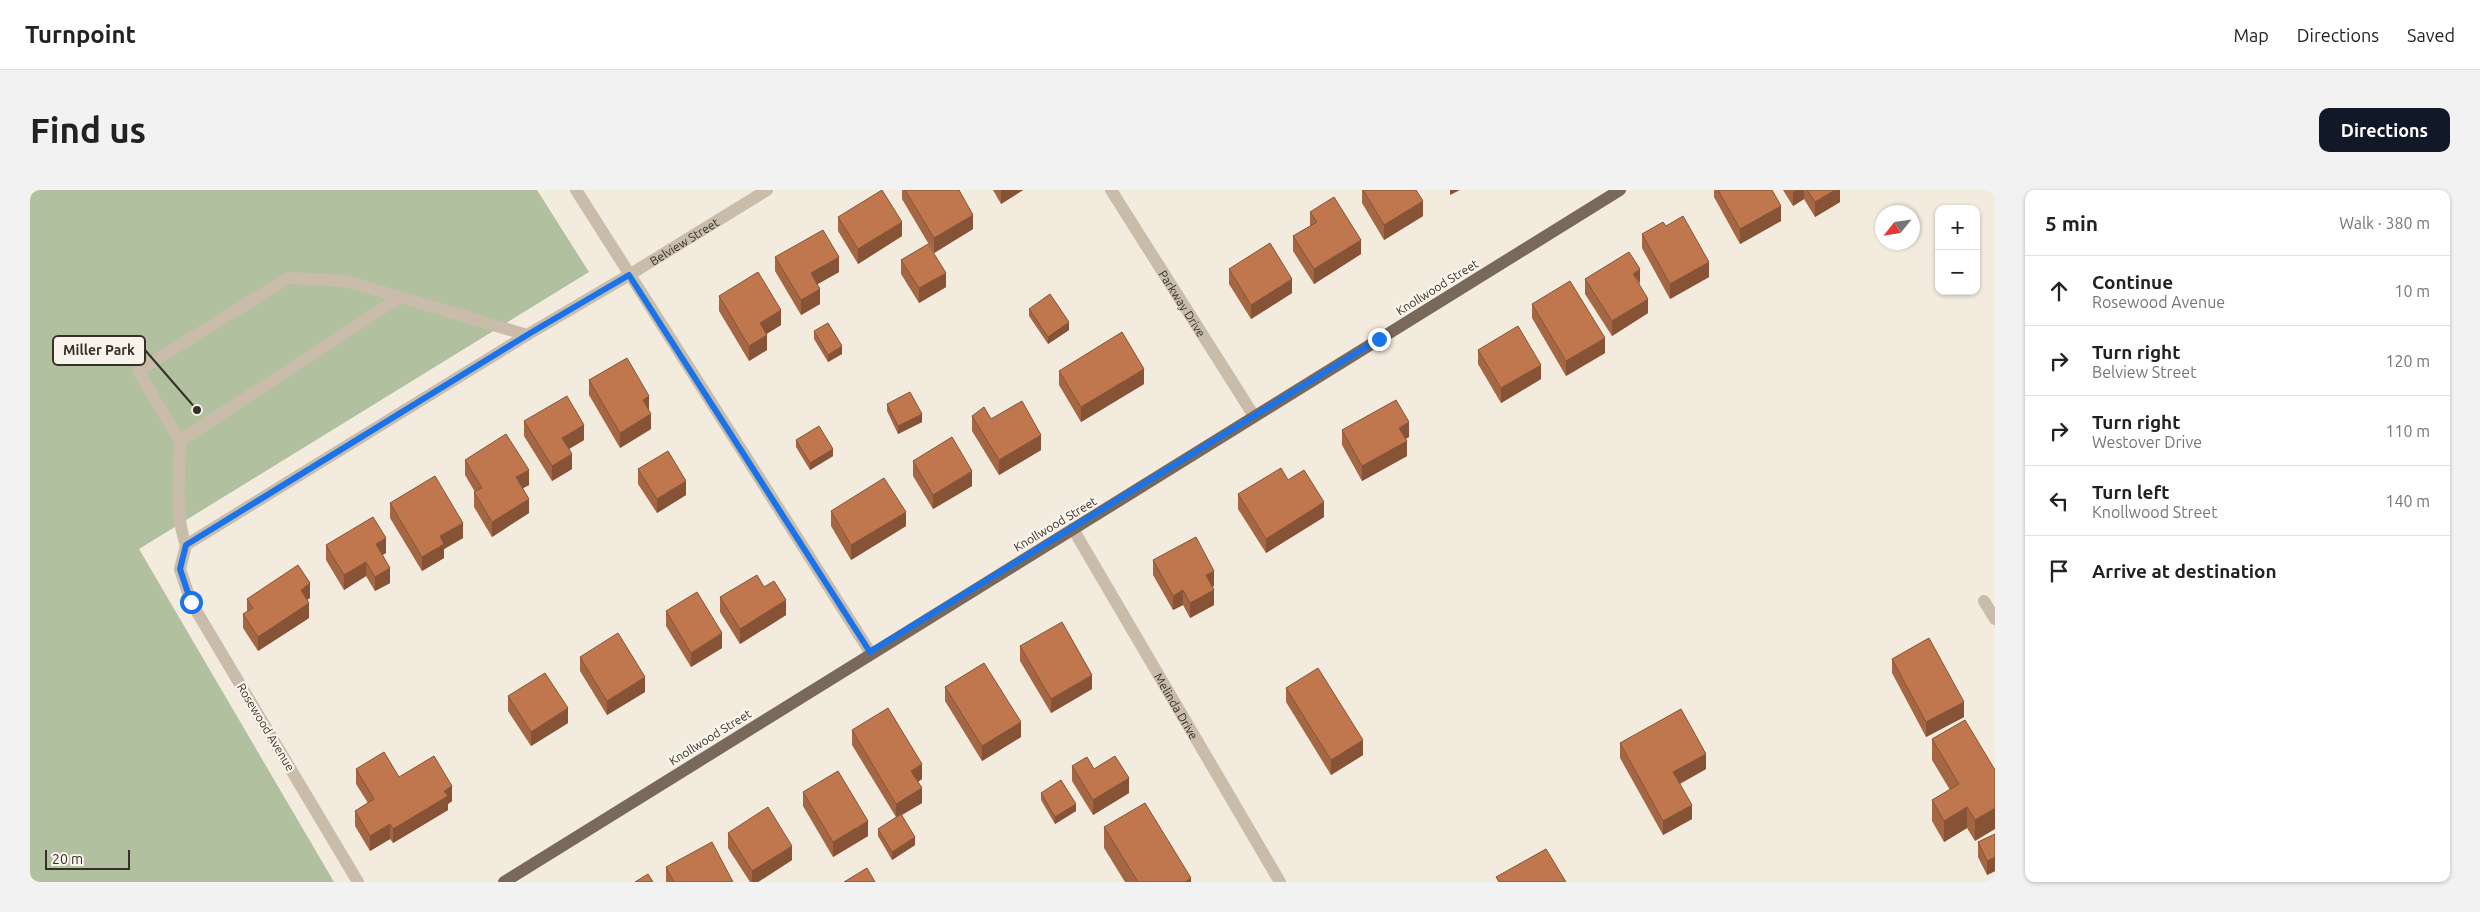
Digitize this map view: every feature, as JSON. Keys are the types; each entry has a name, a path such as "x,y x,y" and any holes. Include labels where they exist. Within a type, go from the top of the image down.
{"main road":[{"name":"Knollwood Street","path":"504,882 870,652 1072,530 1620,190"}],"street":[{"path":"576,190 870,652"},
{"name":"Belview Street","path":"186,545 767,190"},
{"name":"Parkway Drive","path":"1111,190 1254,416"},
{"path":"186,545 181,531 180,441 138,371 288,278 346,280 527,335"},
{"path":"180,441 400,297"},
{"name":"Melinda Drive","path":"1072,530 1280,882"},
{"name":"Rosewood Avenue","path":"186,545 180,569 191,602 358,882"},
{"path":"1984,601 1995,620"}],"green space":[{"path":"30,190 537,190 589,272 139,549 334,882 30,882"}],"building":[{"path":"882,190 902,222 858,249 838,217"},
{"path":"905,190 959,190 973,215 934,238"},
{"path":"1363,190 1416,190 1423,201 1384,225"},
{"path":"1718,190 1772,190 1781,206 1740,229"},
{"path":"1807,190 1835,190 1815,202"},
{"path":"1334,197 1361,240 1314,269 1293,236 1317,222 1310,212"},
{"path":"1683,216 1709,262 1670,284 1642,234 1663,222 1666,226"},
{"path":"823,230 839,257 811,273 820,289 801,300 775,257"},
{"path":"1270,243 1292,279 1251,305 1229,269"},
{"path":"928,244 946,273 919,288 901,260"},
{"path":"1629,252 1640,269 1633,274 1648,299 1612,321 1585,279"},
{"path":"758,272 781,310 760,323 767,335 749,346 719,296"},
{"path":"1570,281 1605,338 1566,361 1532,304"},
{"path":"1050,294 1069,322 1048,337 1029,309"},
{"path":"828,323 842,346 828,355 814,331"},
{"path":"1518,326 1541,365 1501,388 1478,350"},
{"path":"1122,332 1144,369 1081,407 1059,371"},
{"path":"627,358 649,396 643,400 651,414 620,433 589,380"},
{"path":"910,392 922,414 898,426 887,404"},
{"path":"567,396 584,425 562,438 572,454 552,466 524,421"},
{"path":"1396,400 1409,422 1399,428 1407,441 1362,466 1342,430"},
{"path":"1022,401 1041,435 999,460 972,416 984,407 991,419"},
{"path":"819,426 833,449 810,463 796,440"},
{"path":"506,434 529,470 516,477 529,499 492,522 474,492 482,488 465,460"},
{"path":"952,437 972,471 933,495 913,461"},
{"path":"668,451 686,481 657,499 638,469"},
{"path":"1281,468 1288,480 1304,470 1324,502 1266,539 1238,494"},
{"path":"435,476 463,523 440,536 444,544 422,557 390,503"},
{"path":"884,478 906,512 851,545 831,511"},
{"path":"373,517 386,538 376,544 390,568 375,577 366,562 344,575 326,545"},
{"path":"1196,537 1214,571 1206,575 1214,590 1190,603 1183,590 1173,596 1153,560"},
{"path":"298,565 310,583 301,590 309,603 258,637 243,614 253,608 247,599"},
{"path":"757,575 764,587 774,581 786,600 740,629 720,597"},
{"path":"697,592 722,633 691,653 666,611"},
{"path":"1062,622 1092,675 1051,699 1020,646"},
{"path":"618,633 645,677 607,701 580,657"},
{"path":"1929,638 1964,702 1926,722 1892,659"},
{"path":"984,663 1021,722 982,746 945,687"},
{"path":"1318,668 1363,740 1331,760 1286,688"},
{"path":"545,673 568,708 531,732 508,696"},
{"path":"888,708 922,764 911,771 922,788 896,804 852,730"},
{"path":"1681,709 1706,754 1673,772 1692,805 1663,821 1620,743"},
{"path":"1965,720 1995,770 1995,808 1975,820 1967,807 1944,821 1932,800 1959,784 1932,739"},
{"path":"384,752 399,777 434,756 452,786 444,791 448,796 393,829 390,824 370,836 355,811 374,799 356,769"},
{"path":"1115,756 1129,778 1093,800 1072,766 1087,757 1094,769"},
{"path":"838,771 868,821 833,842 803,792"},
{"path":"1061,780 1076,804 1055,817 1041,793"},
{"path":"1145,803 1191,878 1185,882 1138,882 1104,827"},
{"path":"768,807 792,846 752,871 728,833"},
{"path":"901,814 915,837 892,852 878,829"},
{"path":"1995,834 1995,857 1987,861 1978,842"},
{"path":"712,842 733,882 674,882 666,867"},
{"path":"1546,849 1566,882 1499,882 1496,877"},
{"path":"867,868 875,882 844,882"},
{"path":"648,874 653,882 635,882"}],"place":[{"name":"Miller Park","path":"197,410"}],"route":[{"path":"191,602 180,569 186,545 527,335 629,275 870,652 1072,530 1379,339"}]}
